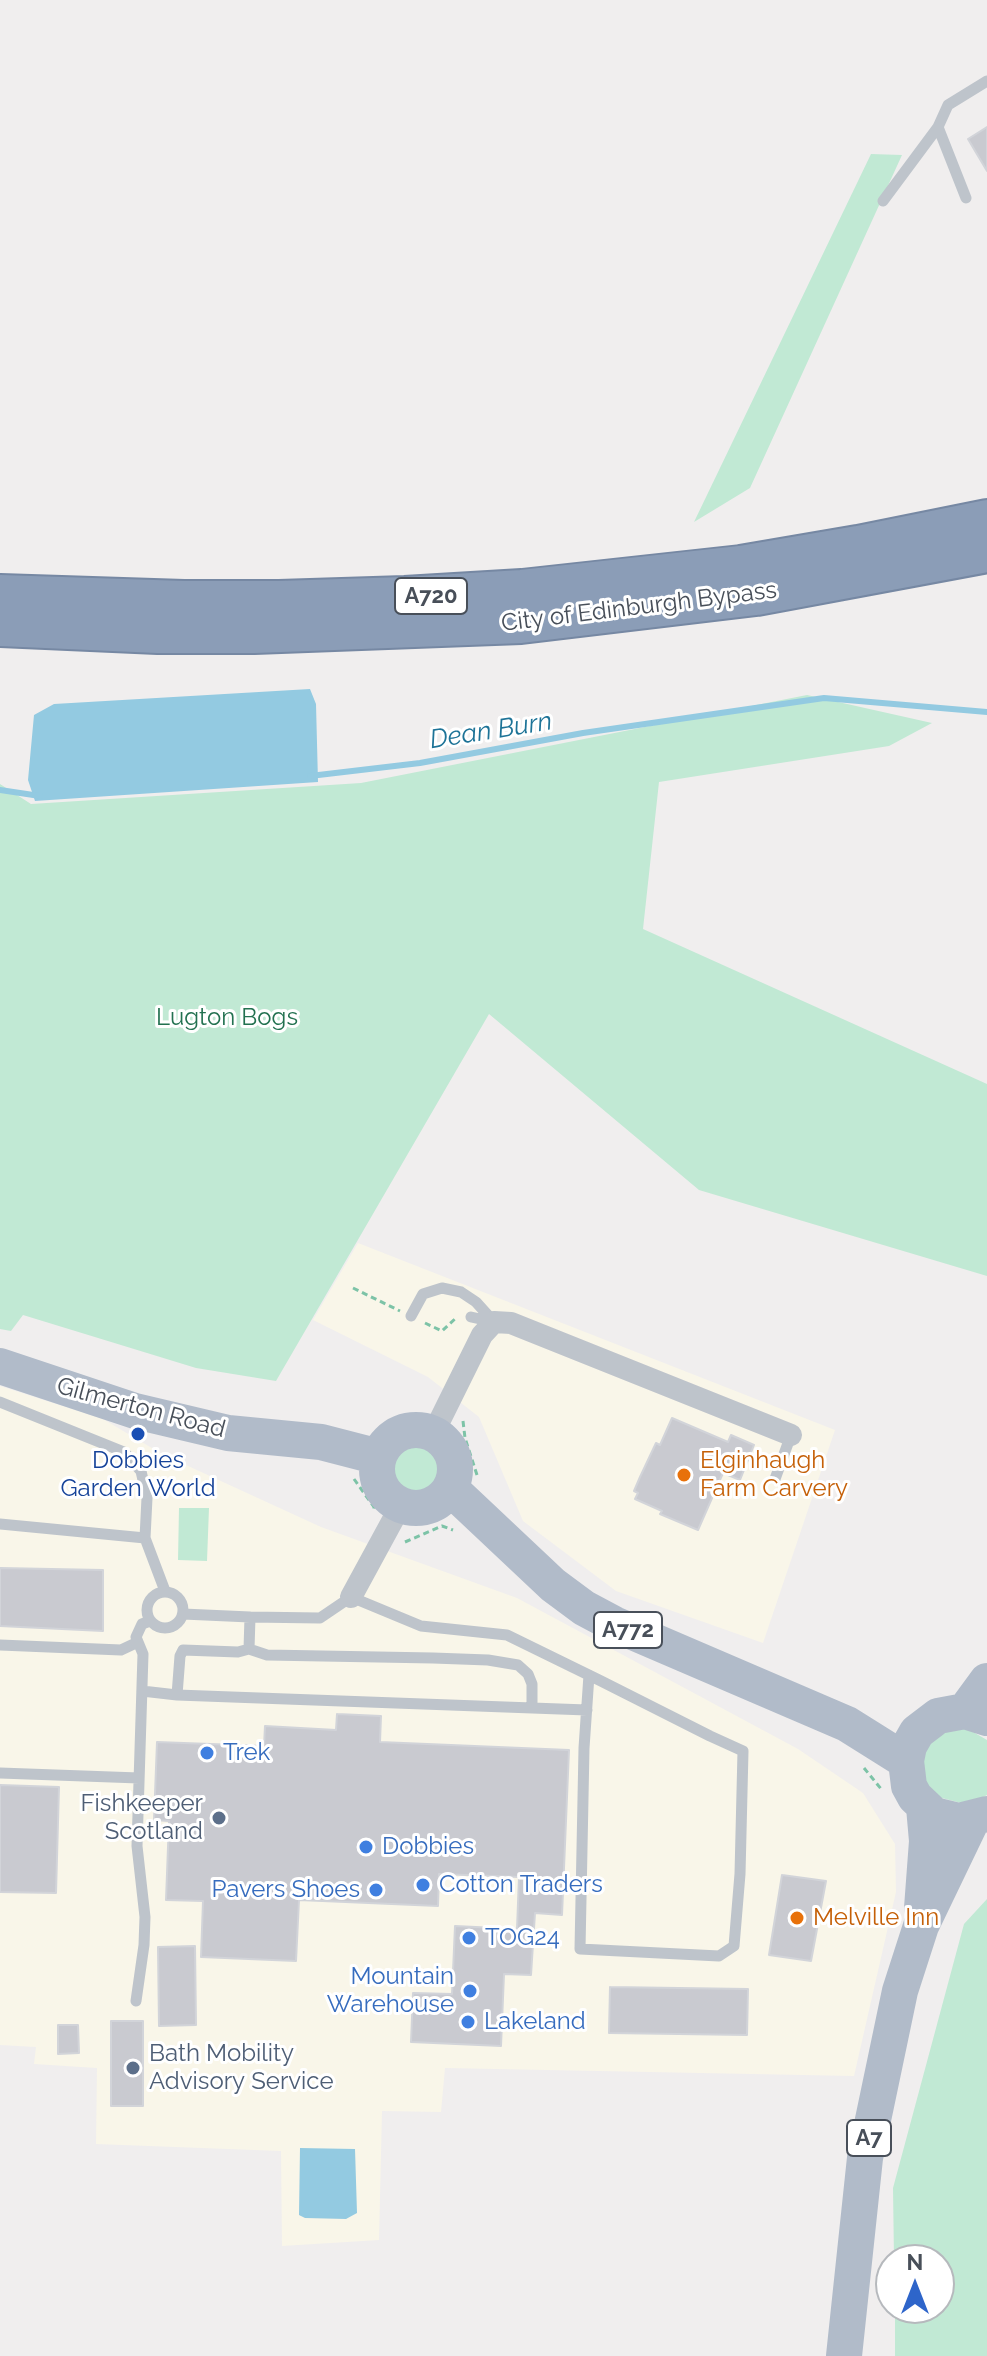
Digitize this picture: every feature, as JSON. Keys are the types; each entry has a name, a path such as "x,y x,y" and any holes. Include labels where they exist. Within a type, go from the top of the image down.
{"highway":[{"name":"City of Edinburgh Bypass","path":"0,595 279,601 522,590 741,566 987,520"},
{"name":"City of Edinburgh Bypass","path":"0,626 158,633 254,633 521,623 756,595 987,552"}],"main road":[{"name":"Gilmerton Road","path":"0,1366 161,1417 228,1433 383,1444"},
{"path":"440,1420 443,1441 455,1463 455,1476 466,1486 434,1504 412,1508 401,1505 384,1490 379,1480 383,1444 407,1431 420,1430 440,1420"},
{"name":"A772","path":"466,1486 553,1585 584,1608 614,1624 847,1724 912,1747"},
{"path":"979,1817 947,1819 934,1815 909,1786 912,1747 938,1716 976,1714 987,1681"},
{"name":"A7","path":"921,1926 927,1841 924,1807"},
{"name":"A7","path":"844,2356 865,2158 900,1991 921,1926 979,1817"}],"street":[{"path":"440,1420 482,1335 494,1322 511,1323 791,1435"},
{"path":"351,1597 401,1505"}],"lane":[{"path":"883,201 938,127 948,105 987,81"},
{"path":"938,127 966,198"},
{"path":"411,1316 423,1294 442,1288 461,1292 476,1302 494,1322"},
{"path":"471,1317 494,1322"},
{"path":"0,1402 124,1452 141,1471 147,1498 145,1538 165,1591 179,1598 183,1614 177,1624 166,1629 150,1621 142,1624 136,1637 143,1654 137,1846 145,1917 136,2001"},
{"path":"775,1479 791,1435"},
{"path":"0,1524 145,1538"},
{"path":"150,1621 147,1605 154,1595 165,1591"},
{"path":"183,1614 320,1618 351,1597 421,1626 507,1635 589,1675 743,1751 740,1874 734,1946 719,1956 580,1949 589,1675"},
{"path":"249,1649 250,1617"},
{"path":"0,1645 121,1650 138,1642"},
{"path":"177,1695 183,1650 238,1652 249,1649 267,1655 488,1660 518,1665 528,1674 532,1684 532,1708"},
{"path":"142,1691 177,1695 587,1710"},
{"path":"0,1773 139,1778"}],"path":[{"path":"383,1444 432,1411 437,1403 440,1420 463,1415 466,1486"}],"shaded area":[{"path":"358,1243 835,1430 763,1643 616,1591 523,1521 479,1417 428,1377 313,1320"},
{"path":"0,1386 103,1419 162,1454 321,1527 517,1598 798,1749 863,1793 895,1844 896,1892 854,2076 445,2068 441,2112 382,2111 379,2240 282,2246 281,2151 96,2144 97,2068 34,2064 36,2047 0,2045"}],"green space":[{"path":"871,154 902,155 750,488 694,522"},
{"name":"Lugton Bogs","path":"807,695 932,723 889,746 659,782 643,929 987,1084 987,1276 699,1190 489,1014 276,1381 196,1368 23,1315 11,1331 0,1329 0,784 31,804 361,783"},
{"path":"416,1442 435,1450 443,1469 435,1488 416,1496 397,1488 389,1469 397,1450"},
{"path":"179,1508 209,1508 207,1561 178,1560"},
{"path":"968,1729 987,1740 987,1795 969,1805 934,1796 922,1776 924,1752 942,1733"},
{"path":"987,1899 987,2356 895,2356 895,2324 955,2324 955,2244 894,2244 893,2188 964,1924"}],"water":[{"path":"310,689 316,704 318,782 35,801 28,780 34,715 54,704"},
{"path":"300,2148 355,2149 357,2213 346,2219 305,2218 299,2215"}],"building":[{"path":"987,127 987,171 968,139"},
{"name":"Elginhaugh Farm Carvery","path":"672,1418 728,1442 731,1435 754,1445 740,1480 723,1473 698,1530 660,1514 662,1511 635,1499 638,1493 634,1491 640,1477"},
{"path":"0,1568 103,1570 103,1631 0,1626"},
{"name":"Dobbies","path":"337,1714 381,1716 380,1742 569,1750 562,1915 535,1913 531,1975 504,1974 501,2046 411,2042 413,1993 452,1994 455,1926 517,1929 519,1877 439,1874 438,1906 299,1900 296,1961 201,1957 203,1901 166,1900 169,1821 154,1820 157,1742 264,1746 265,1726 336,1730"},
{"path":"0,1785 59,1787 56,1893 0,1892"},
{"name":"Melville Inn","path":"782,1875 826,1881 811,1961 769,1955"},
{"path":"195,1946 196,2025 159,2026 158,1947"},
{"path":"610,1987 748,1989 747,2035 609,2033"},
{"path":"111,2021 143,2021 143,2106 111,2106"},
{"path":"58,2025 78,2025 79,2053 58,2054"}],"waterway":[{"name":"Dean Burn","path":"310,776 420,763 583,733 824,698 987,712"},
{"name":"Dean Burn","path":"0,790 40,796"}],"place":[{"name":"Dobbies Garden World","path":"138,1434"},
{"name":"Elginhaugh Farm Carvery","path":"684,1475"},
{"name":"Trek","path":"207,1753"},
{"name":"Fishkeeper Scotland","path":"219,1818"},
{"name":"Dobbies","path":"366,1847"},
{"name":"Cotton Traders","path":"423,1885"},
{"name":"Pavers Shoes","path":"376,1890"},
{"name":"Melville Inn","path":"797,1918"},
{"name":"TOG24","path":"469,1938"},
{"name":"Mountain Warehouse","path":"470,1991"},
{"name":"Lakeland","path":"468,2022"},
{"name":"Bath Mobility Advisory Service","path":"133,2068"}]}
